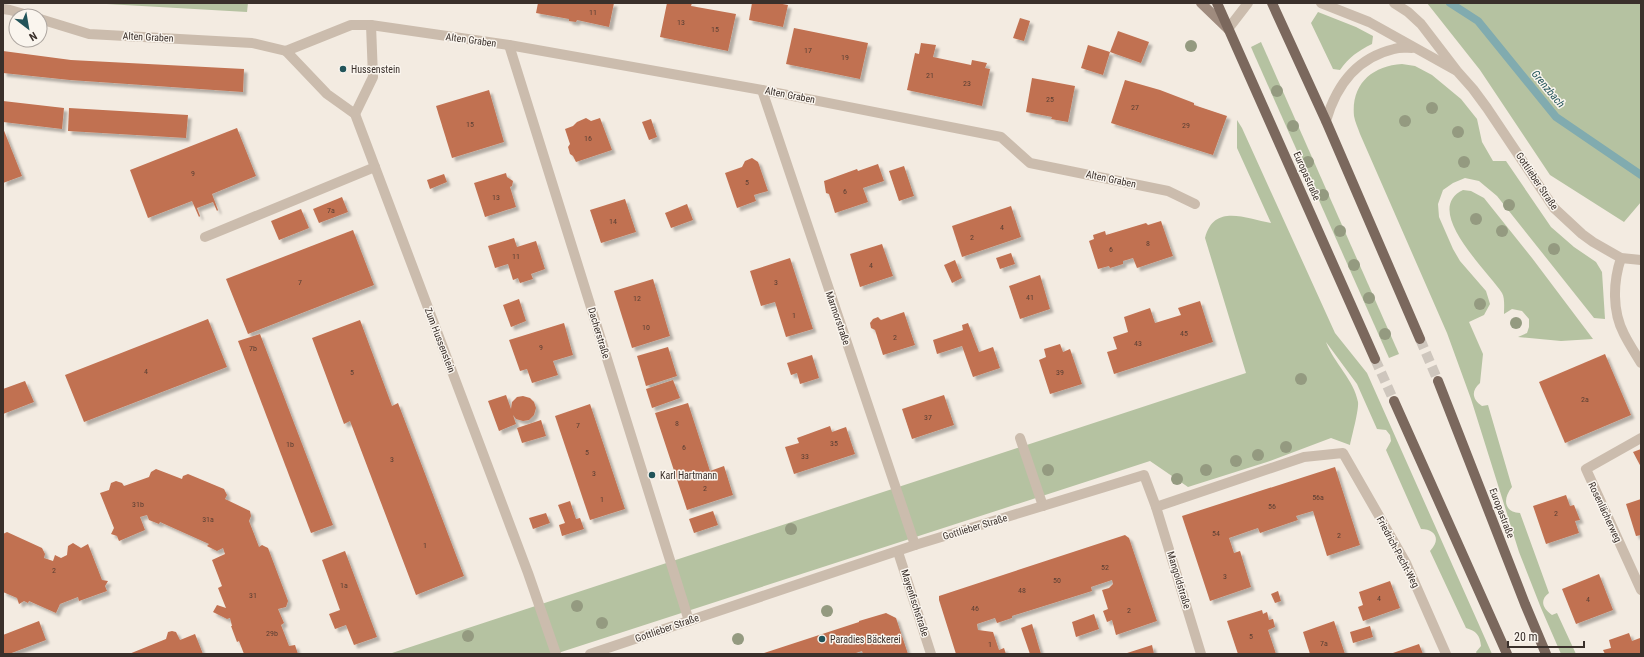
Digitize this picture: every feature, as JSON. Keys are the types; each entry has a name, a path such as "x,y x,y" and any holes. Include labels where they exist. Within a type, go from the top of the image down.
{"main road":[{"name":"Europastraße","path":"1217,3 1375,359"},
{"path":"1272,3 1326,121 1420,339"},
{"name":"Europastraße","path":"1438,381 1522,597 1546,654"},
{"path":"1394,401 1507,654"}],"street":[{"path":"1201,3 1228,29 1248,3"},
{"name":"Gottlieber Straße","path":"1321,3 1369,22 1412,48 1457,71"},
{"name":"Gottlieber Straße","path":"1394,3 1408,12 1421,24 1487,108 1554,208 1582,234 1621,258 1641,260"},
{"name":"Alten Graben","path":"48,21 89,34 252,43 286,51 351,25 371,25 509,45 762,90 1001,137 1030,163 1168,191 1195,204"},
{"path":"286,51 327,94 355,114 373,77 371,25"},
{"name":"Dacherstraße","path":"509,45 689,621"},
{"path":"1326,121 1337,92 1347,77 1359,66 1394,48 1412,48"},
{"name":"Marmorstraße","path":"762,90 915,546"},
{"name":"Zum Hussenstein","path":"355,114 525,566 556,654"},
{"path":"205,237 375,167"},
{"path":"1621,258 1615,283 1616,308 1623,333 1641,363"},
{"path":"1020,438 1042,506"},
{"name":"Rosenlächerweg","path":"1641,438 1586,469 1641,590"},
{"name":"Friedrich-Pecht-Weg","path":"1156,507 1304,457 1343,453 1406,563 1446,654"},
{"name":"Gottlieber Straße","path":"590,654 915,546 1144,475 1156,507"},
{"name":"Mangoldstraße","path":"1156,507 1201,654"},
{"name":"Mayenfischstraße","path":"898,552 931,654"}],"green space":[{"path":"89,3 248,3 247,12"},
{"path":"1427,3 1641,3 1641,202 1624,222 1550,175 1480,70"},
{"path":"1318,12 1356,27 1373,36 1372,44 1354,55 1340,70 1333,69 1311,23"},
{"path":"1261,42 1399,354 1389,358 1254,54 1251,47"},
{"path":"1402,64 1415,66 1432,75 1461,99 1477,119 1482,142 1493,161 1506,161 1551,227 1574,247 1596,262 1602,272 1605,319 1594,318 1497,196 1479,181 1465,178 1453,183 1443,190 1438,204 1439,217 1460,261 1486,291 1490,304 1484,315 1469,322 1483,354 1480,383 1475,389 1474,395 1476,401 1482,406 1488,405 1512,487 1507,496 1506,504 1510,510 1520,513 1549,593 1543,601 1544,607 1552,615 1557,613 1576,654 1561,654 1541,608 1519,552 1471,399 1447,333 1355,120 1354,105 1360,86 1373,73 1381,68"},
{"path":"1237,120 1335,333 1367,373 1492,654 1477,654 1476,652 1481,646 1480,639 1475,632 1466,628 1430,551 1435,543 1435,536 1426,529 1421,529 1386,450 1391,441 1390,435 1386,430 1377,429 1357,384 1326,342 1352,386 1358,402 1350,445 1331,438 1267,462 1188,487 1150,461 555,654 389,654 1246,373 1205,238 1209,227 1216,220 1223,217 1242,217 1271,223 1237,148"},
{"path":"1463,190 1471,191 1484,198 1532,258 1593,339 1561,341 1518,337 1527,333 1529,319 1522,311 1512,309 1504,314 1504,300 1502,293 1462,241 1453,226 1450,212 1452,199"}],"building":[{"path":"538,3 614,3 609,27 577,20 576,22 569,21 569,19 536,13"},
{"path":"667,3 692,3 691,6 736,14 728,51 660,37"},
{"path":"752,3 777,3 788,5 783,27 749,20"},
{"path":"1020,18 1030,21 1024,41 1013,38"},
{"path":"794,28 868,43 860,79 786,64"},
{"path":"1118,31 1149,42 1141,63 1110,52"},
{"path":"921,43 936,45 933,57 971,65 972,60 987,63 985,68 990,69 982,106 907,90 915,53 919,54"},
{"path":"1088,45 1110,52 1103,75 1081,68"},
{"path":"3,51 71,60 244,69 243,92 70,80 3,73"},
{"path":"1032,78 1075,86 1068,122 1026,112"},
{"path":"1125,80 1160,90 1194,103 1194,105 1227,116 1213,155 1111,123"},
{"path":"489,90 504,142 452,158 436,106"},
{"path":"3,101 64,108 62,129 3,122"},
{"path":"69,108 188,115 186,138 68,131"},
{"path":"586,118 591,121 600,118 612,150 576,162 570,154 568,147 570,144 565,129"},
{"path":"651,119 657,137 649,140 642,122"},
{"path":"3,128 22,176 3,183"},
{"path":"237,128 256,176 212,194 218,210 217,211 213,202 197,208 199,217 192,201 148,218 130,170"},
{"path":"752,158 758,162 768,191 754,195 756,201 737,208 725,173 742,167 745,161"},
{"path":"878,164 884,181 863,188 868,202 835,213 829,194 826,193 824,181 857,169 858,171"},
{"path":"904,166 914,196 899,201 889,171"},
{"path":"506,173 507,177 513,181 512,186 510,187 516,207 485,217 474,183"},
{"path":"444,174 447,182 430,189 427,180"},
{"path":"342,197 348,212 319,223 313,209"},
{"path":"625,199 636,232 601,243 590,210"},
{"path":"687,204 693,220 671,228 665,213"},
{"path":"1011,206 1021,237 962,257 952,226"},
{"path":"301,209 309,228 279,240 271,221"},
{"path":"1161,221 1173,256 1137,268 1133,258 1123,261 1123,264 1110,268 1109,266 1098,269 1089,241 1094,239 1093,235 1105,231 1106,235 1146,223 1148,225"},
{"path":"353,230 374,285 248,334 226,279"},
{"path":"514,238 517,247 536,241 545,269 531,274 533,279 520,283 518,278 513,280 508,264 495,268 488,246"},
{"path":"882,244 893,276 860,287 850,254"},
{"path":"1011,253 1015,264 1000,269 996,258"},
{"path":"790,258 813,329 786,337 775,302 761,306 750,271"},
{"path":"955,260 962,278 952,283 944,265"},
{"path":"1040,275 1050,309 1020,319 1009,286"},
{"path":"653,279 670,336 632,348 614,291"},
{"path":"519,299 526,321 511,327 503,305"},
{"path":"1200,301 1213,342 1114,374 1107,352 1117,349 1113,337 1128,332 1124,317 1150,308 1155,323 1181,315 1178,308"},
{"path":"904,312 915,345 883,355 875,330 871,328 870,323 873,319 878,317 881,320"},
{"path":"208,319 227,367 84,422 65,375"},
{"path":"360,320 392,406 398,403 464,576 416,595 350,421 344,424 312,338"},
{"path":"564,323 573,355 553,361 558,375 532,383 527,369 520,371 509,340"},
{"path":"968,323 979,352 993,347 1000,368 973,377 962,346 937,354 933,340 963,330 962,325"},
{"path":"260,334 333,525 311,533 238,341"},
{"path":"1060,344 1063,352 1070,349 1082,384 1050,394 1039,360 1046,357 1044,349"},
{"path":"668,347 677,376 646,386 637,356"},
{"path":"1605,354 1631,415 1565,443 1539,382"},
{"path":"812,355 819,378 800,384 797,373 791,375 787,363"},
{"path":"673,380 680,398 652,408 646,389"},
{"path":"25,381 34,402 3,414 3,389"},
{"path":"506,395 511,409 512,402 517,397 523,396 530,398 534,402 536,408 534,415 529,420 523,421 516,419 513,415 516,424 499,431 488,401"},
{"path":"944,395 954,425 912,439 902,409"},
{"path":"688,403 710,471 724,466 733,495 687,510 655,413"},
{"path":"590,404 625,509 590,520 555,416"},
{"path":"541,420 546,436 522,443 517,428"},
{"path":"830,426 832,432 846,427 855,454 794,474 785,447 799,443 797,438"},
{"path":"1641,449 1641,467 1633,452"},
{"path":"1335,467 1360,545 1327,556 1313,511 1296,516 1298,520 1260,533 1258,528 1229,538 1234,553 1240,551 1251,587 1210,601 1182,516"},
{"path":"156,469 182,479 183,476 188,474 224,489 227,495 225,499 250,511 251,516 249,521 259,547 262,545 268,548 288,601 286,607 278,609 284,623 281,625 289,646 295,645 298,654 244,654 239,641 237,642 231,626 230,618 227,619 213,612 217,605 226,608 218,588 222,586 212,560 225,554 223,548 217,551 207,546 209,544 160,522 159,524 149,520 147,515 140,517 145,530 119,541 117,536 111,534 114,528 100,493 109,490 111,483 116,481 122,483 124,486 149,477 151,472"},
{"path":"1566,495 1570,506 1574,505 1580,520 1575,521 1579,533 1546,544 1533,506"},
{"path":"1641,499 1641,535 1636,536 1626,504"},
{"path":"570,501 576,519 580,518 584,529 562,536 559,525 565,523 558,505"},
{"path":"713,511 718,525 694,533 689,519"},
{"path":"546,513 550,523 533,529 529,518"},
{"path":"7,532 42,548 45,554 44,558 53,561 55,555 61,558 67,555 68,546 73,543 81,548 88,544 102,580 108,581 105,586 107,591 79,601 78,597 60,604 56,613 29,601 28,603 24,601 19,604 17,598 3,592 3,534"},
{"path":"1125,535 1129,538 1157,621 1116,635 1112,620 1107,622 1103,611 1108,609 1102,590 1109,588 1113,584 1112,580 1091,587 1092,591 1012,616 1012,618 997,623 995,618 977,624 978,630 993,632 999,650 1004,648 1006,654 956,654 939,596"},
{"path":"345,551 377,637 354,645 346,625 335,629 329,614 340,610 322,560"},
{"path":"1599,574 1613,610 1576,624 1562,589"},
{"path":"1390,581 1400,608 1363,621 1358,607 1363,605 1359,592"},
{"path":"1278,591 1281,601 1275,603 1271,594"},
{"path":"1262,610 1263,614 1267,612 1269,620 1273,619 1275,627 1268,630 1276,654 1238,654 1227,621"},
{"path":"886,613 896,618 908,654 863,654 862,651 853,654 761,654 859,621"},
{"path":"1094,614 1099,629 1076,637 1072,622"},
{"path":"39,621 46,640 9,654 3,654 3,635"},
{"path":"1334,621 1345,654 1310,654 1303,632"},
{"path":"1032,624 1041,654 1030,654 1021,628"},
{"path":"1370,626 1373,637 1353,643 1350,632"},
{"path":"168,632 176,632 180,640 195,634 203,654 129,654 166,639"},
{"path":"1629,633 1632,641 1640,638 1641,654 1605,654 1603,650 1611,648 1609,640"},
{"path":"1419,644 1423,654 1390,654"},
{"path":"1152,645 1154,654 1124,654"}],"waterway":[{"name":"Grenzbach","path":"1450,3 1478,21 1556,117 1641,175"}],"tunnel":[{"path":"1420,339 1438,381"},
{"path":"1375,359 1394,401"}],"place":[{"name":"Hussenstein","path":"343,69"},
{"name":"Karl Hartmann","path":"652,475"},
{"name":"Paradies Bäckerei","path":"822,639"}]}
